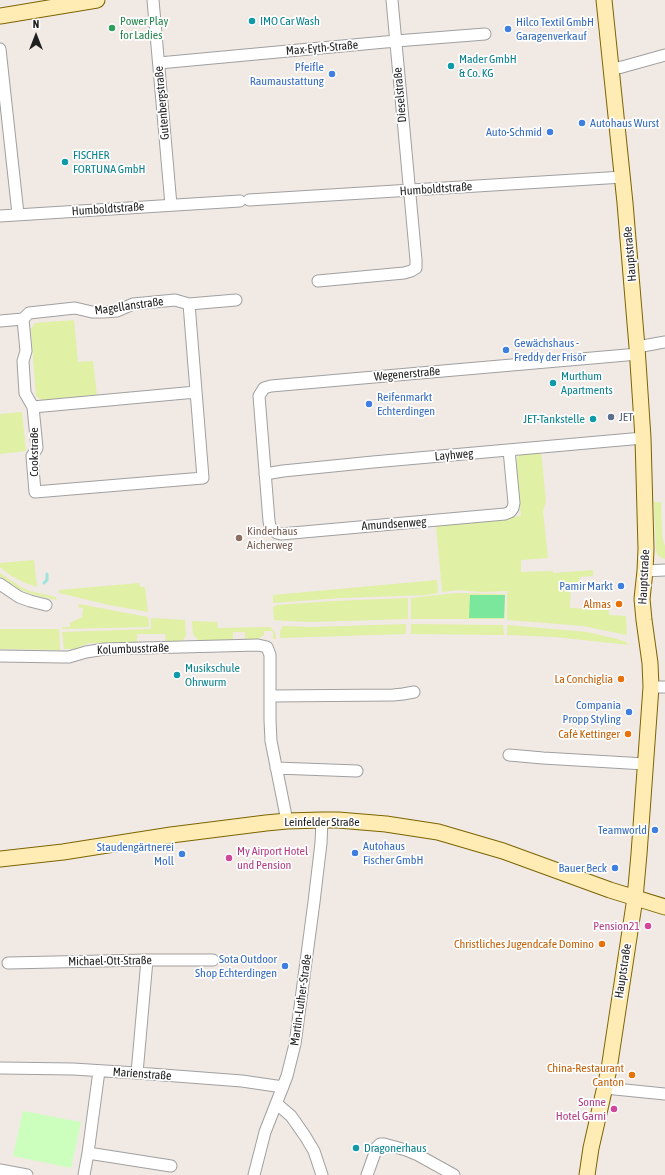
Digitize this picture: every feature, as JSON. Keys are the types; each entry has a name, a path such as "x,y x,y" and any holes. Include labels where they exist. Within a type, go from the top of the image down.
{"main road":[{"path":"0,16 97,0"},
{"name":"Hauptstraße","path":"587,1175 591,1148 611,1057 635,898 645,764 658,687 650,663 642,599 646,549 643,438 638,351 623,177 604,0"},
{"name":"Leinfelder Straße","path":"0,859 63,852 215,829 287,821 322,820 386,824 438,832 503,852 610,890 665,907"}],"street":[{"name":"Gutenbergstraße","path":"153,0 171,205"},
{"name":"Dieselstraße","path":"318,281 404,273 416,268 392,0"},
{"name":"Max-Eyth-Straße","path":"159,63 486,34"},
{"path":"0,49 18,214"},
{"path":"611,68 622,67 665,56"},
{"name":"Humboldtstraße","path":"0,216 623,177"},
{"name":"Magellanstraße","path":"0,321 23,319 29,313 75,308 92,312 117,310 133,304 175,300 189,304 236,300"},
{"path":"33,407 196,392 189,304"},
{"name":"Cookstraße","path":"23,319 26,351 23,361 25,393 33,407 37,448 32,456 35,492 203,478 196,392"},
{"name":"Wegenerstraße","path":"265,474 258,396 264,388 271,386 638,351 665,342"},
{"name":"Layhweg","path":"265,474 290,470 643,438"},
{"name":"Amundsenweg","path":"265,474 270,527 277,533 281,534 505,514 510,512 514,503 509,450"},
{"path":"645,571 665,570"},
{"path":"0,584 19,597 46,605"},
{"name":"Kolumbusstraße","path":"0,656 69,657 105,649 258,645 267,647 270,655 270,696"},
{"path":"287,821 270,730 270,696 393,695 414,692"},
{"path":"509,755 645,764"},
{"path":"276,768 357,771"},
{"name":"Martin-Luther-Straße","path":"254,1175 265,1132 277,1104 293,1054 317,873 322,820"},
{"path":"137,1073 147,960"},
{"name":"Michael-Ott-Straße","path":"8,963 213,960"},
{"name":"Marienstraße","path":"0,1068 73,1069 137,1073 242,1081 283,1087"},
{"path":"84,1175 99,1071"},
{"path":"605,1088 665,1094"},
{"path":"277,1104 291,1116 305,1136 314,1151 322,1175"},
{"path":"368,1175 377,1147 380,1144 384,1144 418,1155 454,1175"},
{"path":"88,1153 171,1166"},
{"path":"0,1170 26,1175"}],"green space":[{"path":"74,320 78,362 93,361 97,396 43,401 36,396 31,329 35,323"},
{"path":"22,412 26,451 0,454 0,414"},
{"path":"541,450 546,502 543,511 548,558 521,560 521,572 553,571 553,573 593,570 593,576 580,577 579,583 571,583 570,608 609,610 609,615 626,616 627,635 583,626 507,620 507,591 442,591 436,525 521,516 516,460 520,454"},
{"path":"654,502 661,502 662,537 665,546 665,559 657,554 656,549"},
{"path":"34,560 37,587 25,583 10,575 0,567 0,563"},
{"path":"0,573 21,587 30,591 56,597 56,600 31,594 19,589 0,576"},
{"path":"437,580 438,593 427,595 341,598 273,603 273,595"},
{"path":"139,583 140,587 145,587 148,612 109,605 59,593 59,590"},
{"path":"456,593 505,594 505,619 411,619 411,598"},
{"path":"470,595 505,595 504,618 469,618"},
{"path":"408,598 408,619 311,622 274,620 273,607 277,605"},
{"path":"79,604 148,617 149,627 62,629 62,627 70,627 70,623 82,617 83,608 78,607"},
{"path":"151,618 185,620 186,635 181,642 166,642 165,634 137,634 137,643 89,643 74,649 64,649 62,632 151,629"},
{"path":"192,621 217,622 218,628 270,627 275,632 276,639 273,639 273,631 264,631 264,635 258,639 245,639 245,632 233,632 233,640 199,641 193,634"},
{"path":"406,624 406,634 280,638 280,631 283,626 311,627"},
{"path":"411,624 503,625 504,635 411,634"},
{"path":"507,625 587,632 617,639 626,642 629,645 555,637 507,635"},
{"path":"0,629 59,629 60,650 0,649"},
{"path":"23,1111 81,1122 71,1168 13,1156"}],"waterway":[{"path":"44,583 47,580 47,574"}],"place":[{"name":"IMO Car Wash","path":"252,21"},
{"name":"Power Play for Ladies","path":"112,28"},
{"name":"Hilco Textil GmbH Garagenverkauf","path":"508,29"},
{"name":"Mader GmbH & Co. KG","path":"451,66"},
{"name":"Pfeifle Raumaustattung","path":"332,74"},
{"name":"Autohaus Wurst","path":"582,123"},
{"name":"Auto-Schmid","path":"550,132"},
{"name":"FISCHER FORTUNA GmbH","path":"65,162"},
{"name":"Gewächshaus - Freddy der Frisör","path":"506,350"},
{"name":"Murthum Apartments","path":"553,383"},
{"name":"Reifenmarkt Echterdingen","path":"369,404"},
{"name":"JET","path":"611,417"},
{"name":"JET-Tankstelle","path":"593,419"},
{"name":"Kinderhaus Aicherweg","path":"239,538"},
{"name":"Pamir Markt","path":"621,586"},
{"name":"Almas","path":"619,604"},
{"name":"Musikschule Ohrwurm","path":"177,675"},
{"name":"La Conchiglia","path":"621,679"},
{"name":"Compania Propp Styling","path":"629,712"},
{"name":"Café Kettinger","path":"628,734"},
{"name":"Teamworld","path":"655,830"},
{"name":"Autohaus Fischer GmbH","path":"355,853"},
{"name":"Staudengärtnerei Moll","path":"182,854"},
{"name":"My Airport Hotel und Pension","path":"229,858"},
{"name":"Bauer Beck","path":"615,868"},
{"name":"Pension21","path":"648,926"},
{"name":"Christliches Jugendcafe Domino","path":"602,944"},
{"name":"Sota Outdoor Shop Echterdingen","path":"285,966"},
{"name":"China-Restaurant Canton","path":"632,1075"},
{"name":"Sonne Hotel Garni","path":"614,1109"},
{"name":"Dragonerhaus","path":"356,1148"}]}
